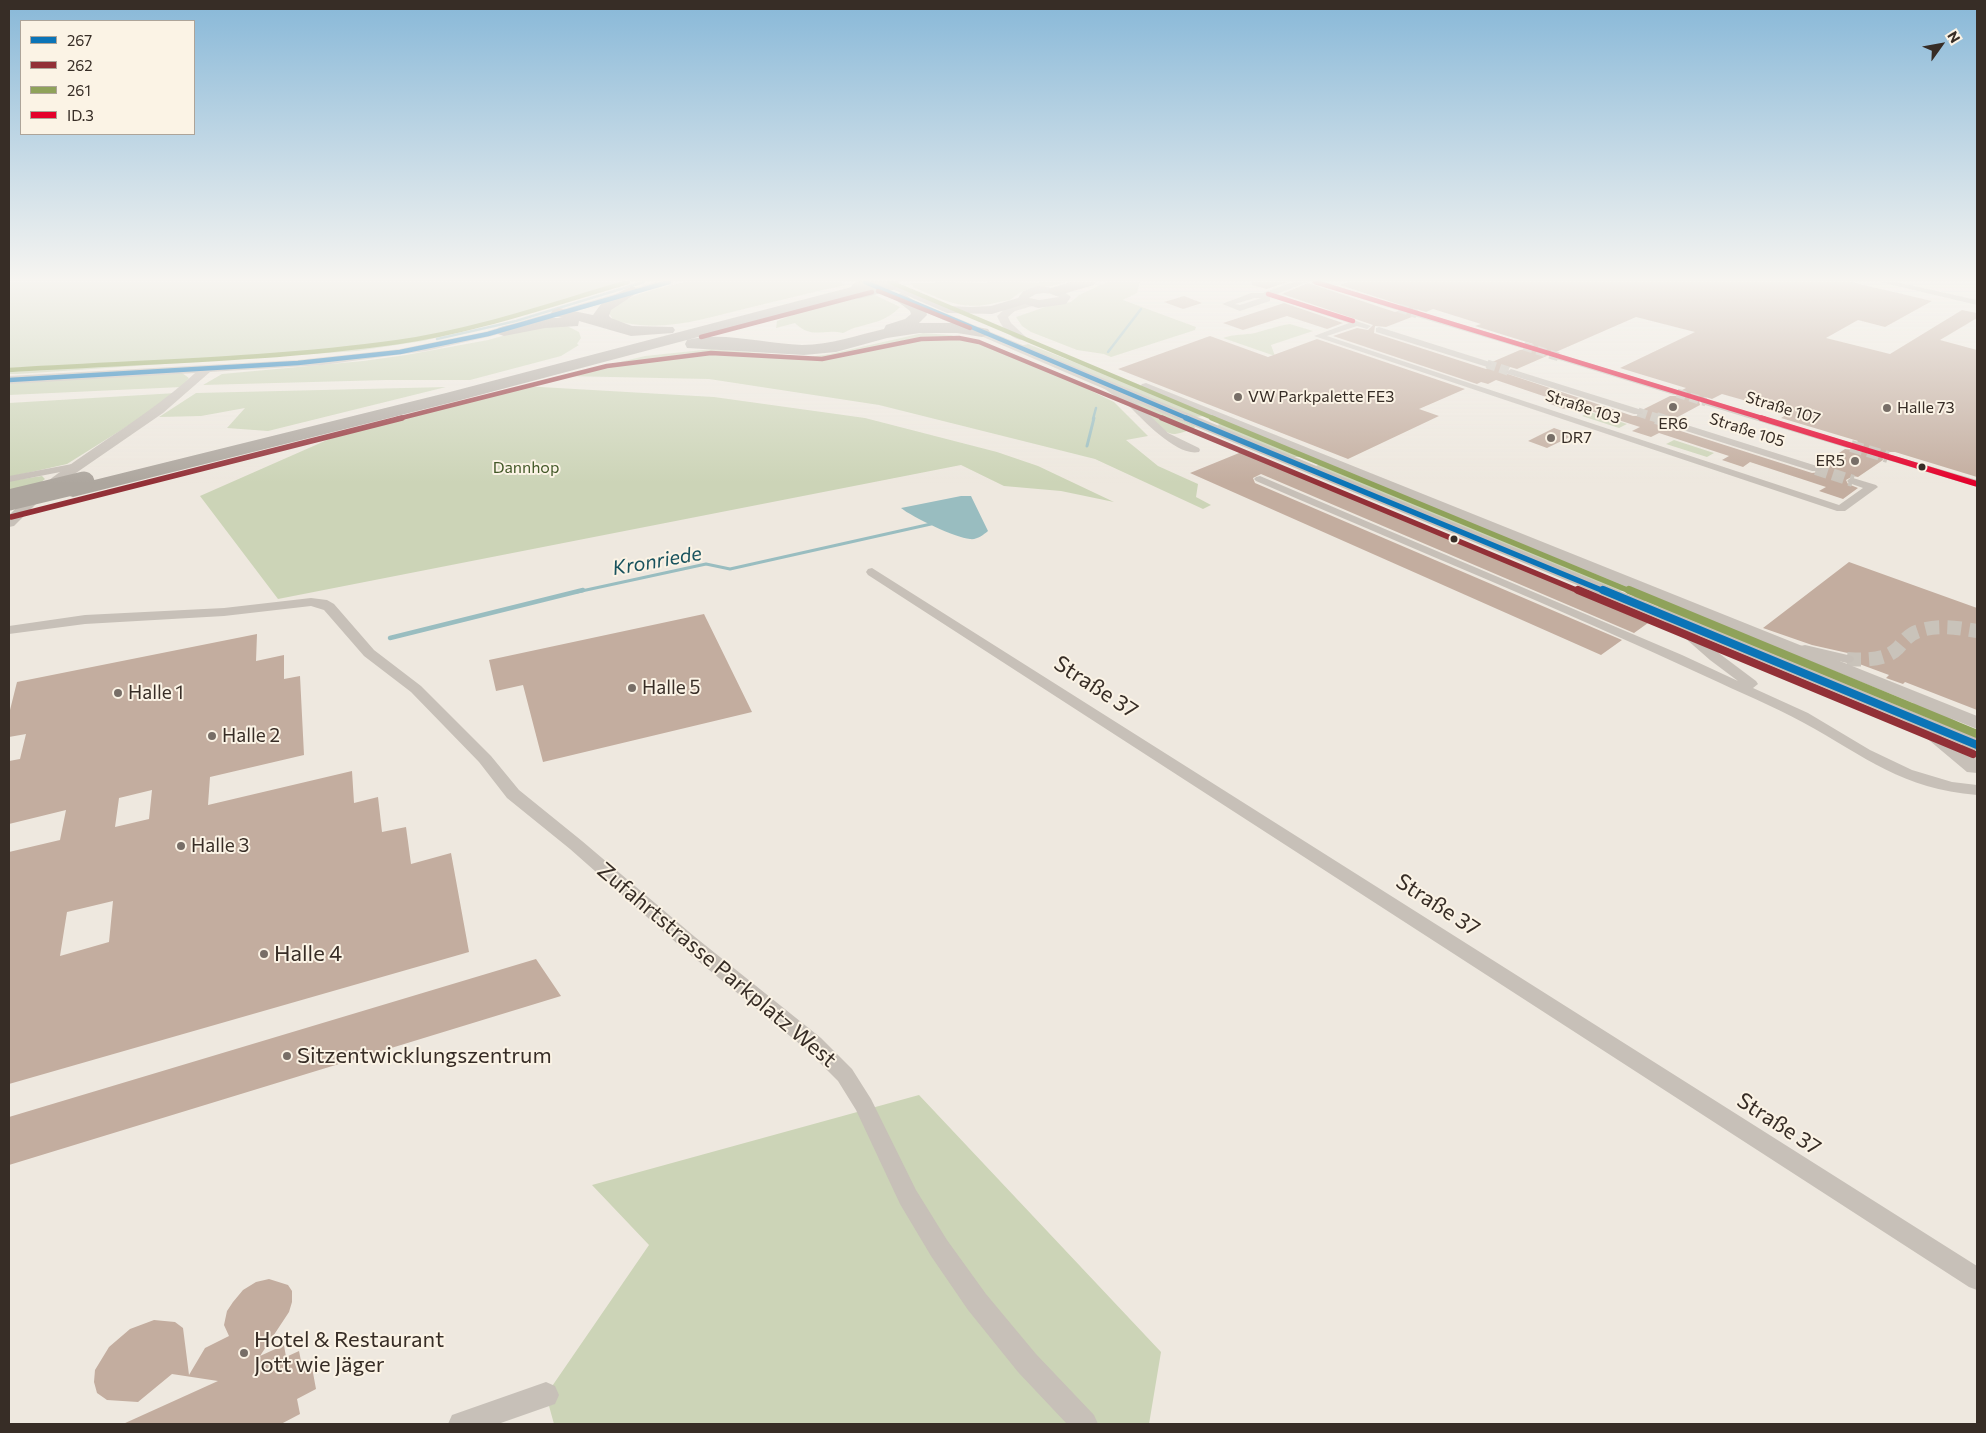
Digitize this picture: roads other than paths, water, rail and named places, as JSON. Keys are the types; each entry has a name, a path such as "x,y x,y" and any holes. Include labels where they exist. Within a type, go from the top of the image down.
{"highway":[{"path":"531,372 564,357 574,349"},
{"path":"9,507 76,480 450,396 617,349"},
{"path":"9,500 76,480 429,396 512,374 531,372 633,349"},
{"path":"605,356 663,349"},
{"path":"791,349 822,349"}],"street":[{"path":"9,380 363,357 417,349"},
{"path":"1021,349 1665,614 1974,744"},
{"path":"1050,349 1977,723"},
{"name":"Straße 103","path":"1357,349 1841,509 1869,486 1853,481"},
{"path":"1439,349 1487,364"},
{"path":"1559,357 1677,393"},
{"path":"9,523 35,497 76,480 191,385 206,368"},
{"path":"1511,372 1638,412"},
{"path":"1099,382 1133,405 1164,435 1195,450"},
{"name":"Straße 107","path":"1706,402 1851,446"},
{"path":"1206,426 1224,419"},
{"name":"Straße 105","path":"1668,422 1816,469"},
{"path":"1299,464 1316,456"},
{"path":"1888,457 1974,483"},
{"path":"9,479 76,480"},
{"path":"1260,479 1677,658 1812,721"},
{"name":"Straße 37","path":"872,572 1977,1279"},
{"path":"1634,602 1651,591"},
{"name":"Zufahrtstrasse Parkplatz West","path":"9,630 82,619 214,613 311,602 322,603 333,611 368,653 416,689 485,759 513,794 688,942 814,1044 845,1075 864,1105 908,1197 939,1248 983,1310 1027,1363 1085,1424"},
{"path":"1665,614 1735,674 1861,752 1890,768 1931,782 1977,790"},
{"path":"1766,638 1847,659"},
{"path":"1885,686 1935,712 1974,744"},
{"path":"1909,716 1949,751 1977,770"},
{"path":"1974,744 1967,748 1967,756 1977,770"},
{"path":"461,1424 546,1395"}],"water":[{"path":"961,496 971,496 988,531 982,536 973,539 963,538 934,526 901,508"}],"waterway":[{"name":"Kronriede","path":"1093,419 1096,408"},
{"name":"Kronriede","path":"1087,446 1094,418"},
{"name":"Kronriede","path":"577,592 706,564 730,569 931,524"},
{"name":"Kronriede","path":"390,638 583,590"}],"tunnel":[{"path":"1533,349 1559,357"},
{"path":"1487,364 1511,372"},
{"path":"1677,393 1706,402"},
{"path":"1638,412 1660,419"},
{"path":"1656,418 1668,422"},
{"path":"1851,446 1888,457"},
{"path":"1816,469 1853,481"},
{"path":"1847,659 1867,659 1887,655 1898,648 1910,636 1926,629 1948,627 1977,631"}],"place":[{"name":"VW Parkpalette FE3","path":"1238,397"},
{"name":"ER6","path":"1673,407"},
{"name":"Halle 73","path":"1887,408"},
{"name":"DR7","path":"1551,438"},
{"name":"ER5","path":"1855,461"},
{"name":"Halle 5","path":"632,688"},
{"name":"Halle 1","path":"118,693"},
{"name":"Halle 2","path":"212,736"},
{"name":"Halle 3","path":"181,846"},
{"name":"Halle 4","path":"264,954"},
{"name":"Sitzentwicklungszentrum","path":"287,1056"},
{"name":"Hotel & Restaurant Jott wie Jäger","path":"244,1353"}],"park label":[{"name":"Dannhop","path":"526,468"}]}
